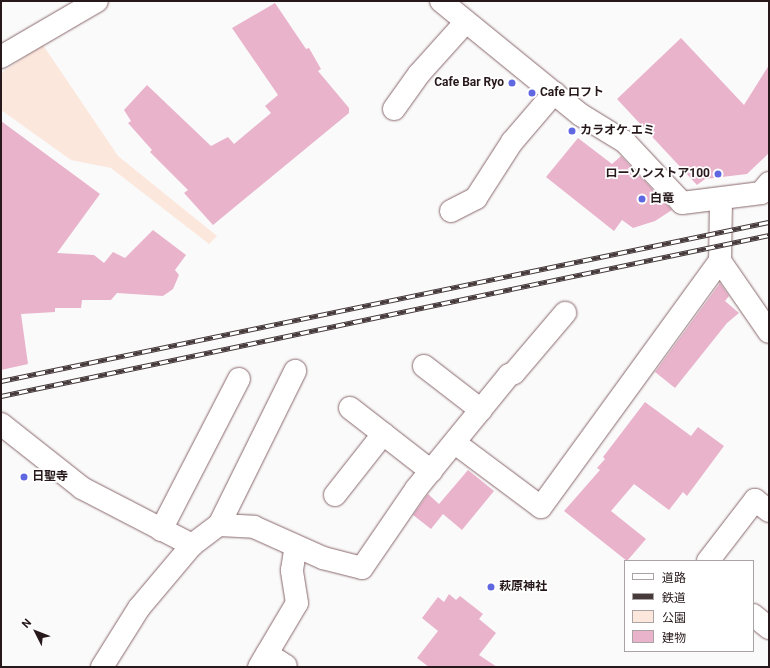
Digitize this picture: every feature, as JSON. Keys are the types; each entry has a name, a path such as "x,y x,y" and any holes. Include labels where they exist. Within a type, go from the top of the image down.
{"street":[{"path":"1,57 96,1"},
{"path":"441,1 465,23 554,93 625,142 682,202 721,200 761,193 769,183"},
{"path":"394,109 419,74 465,23"},
{"path":"451,211 476,198 512,142 554,93"},
{"path":"455,443 541,507 720,261 721,200"},
{"path":"720,261 769,332"},
{"path":"219,525 254,527 323,558 362,568 431,471 481,410 565,313"},
{"path":"424,366 481,410"},
{"path":"102,667 139,608 192,545 219,525 296,371"},
{"path":"161,530 239,379"},
{"path":"350,408 431,471"},
{"path":"1,424 82,488 192,545"},
{"path":"335,495 383,434"},
{"path":"709,560 755,500 769,511"},
{"path":"286,666 263,660 297,603 292,570 296,546"},
{"path":"754,616 769,628"}],"green space":[{"path":"43,45 118,156 217,236 209,244 111,168 71,160 1,110 1,73"}],"building":[{"path":"275,3 306,49 309,48 321,69 318,71 349,108 349,113 213,225 184,193 188,190 150,152 152,150 128,123 131,121 124,110 147,85 211,146 228,137 234,144 271,113 265,106 278,95 232,28"},
{"path":"681,38 744,105 769,65 769,153 747,174 705,179 697,185 617,99"},
{"path":"1,121 100,194 57,253 94,255 104,263 113,252 125,258 153,230 186,255 175,270 179,275 173,289 163,296 117,293 111,300 82,300 81,308 55,308 55,312 21,314 28,364 1,370"},
{"path":"578,138 612,164 621,156 672,210 655,221 633,228 622,220 614,231 546,177"},
{"path":"720,283 729,296 725,301 739,313 727,323 675,388 655,372"},
{"path":"645,402 691,436 698,427 724,446 687,496 683,492 669,510 634,484 611,511 646,539 628,560 626,560 564,511 600,470 597,468 605,459 603,457"},
{"path":"468,470 494,491 462,530 443,514 431,529 413,515 428,494 439,504"},
{"path":"449,594 456,600 460,596 483,614 479,619 496,633 479,655 497,667 429,667 417,658 438,631 422,618 438,597 444,602"}],"railway":[{"path":"1,381 769,222"},
{"path":"1,396 769,235"}],"place":[{"name":"Cafe Bar Ryo","path":"512,83"},
{"name":"Cafe ロフト","path":"532,93"},
{"name":"カラオケ エミ","path":"572,131"},
{"name":"ローソンストア100","path":"718,174"},
{"name":"白竜","path":"642,199"},
{"name":"日聖寺","path":"24,477"},
{"name":"萩原神社","path":"491,587"}]}
